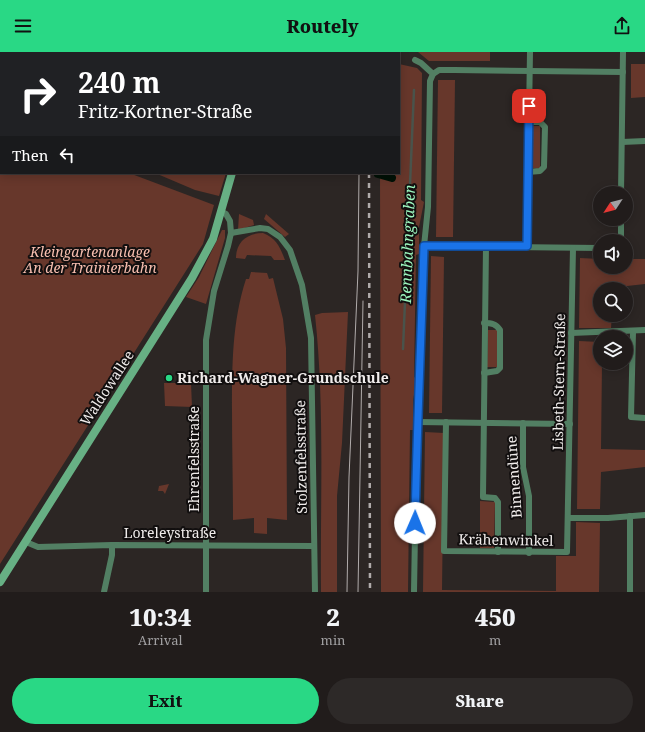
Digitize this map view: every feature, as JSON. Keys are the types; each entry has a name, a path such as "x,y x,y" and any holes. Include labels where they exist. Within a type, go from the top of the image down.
{"street":[{"path":"527,246 530,52"},
{"path":"621,186 624,52"},
{"path":"415,60 433,74"},
{"path":"414,592 417,422 420,385 424,246 428,207 430,81 433,74 439,70 623,72"},
{"path":"528,172 540,171 544,167 545,127 540,122 529,122"},
{"path":"622,142 645,141"},
{"name":"Waldowallee","path":"0,582 192,278 210,247 222,212 232,174"},
{"name":"Ehrenfelsstraße","path":"206,592 206,340 214,291 231,233 230,221 226,214 222,212"},
{"name":"Stolzenfelsstraße","path":"231,233 260,228 268,229 280,236 290,250 302,285 312,338 315,592"},
{"path":"424,246 527,246 593,248"},
{"path":"486,246 483,497 495,498 498,502 498,552"},
{"name":"Lisbeth-Stern-Straße","path":"568,518 573,248"},
{"path":"484,323 492,323 500,330 500,368 497,371 484,373"},
{"path":"633,332 645,330"},
{"path":"571,333 593,333"},
{"path":"632,370 631,417 645,418"},
{"path":"417,422 570,424"},
{"name":"Krähenwinkel","path":"446,422 444,552 567,552 568,518"},
{"name":"Binnendüne","path":"523,423 522,467 529,496 529,553"},
{"path":"568,518 608,518 645,515"},
{"path":"630,516 630,592"},
{"name":"Loreleystraße","path":"26,542 38,546 314,546"},
{"path":"104,592 112,555 112,545"}],"green space":[{"path":"418,52 490,52 490,61 429,61"},
{"path":"400,64 417,68 422,73 421,200 424,202 419,227 419,254 416,255 414,377 417,379 413,400 413,430 410,430 408,592 381,592 380,174 400,174"},
{"path":"631,64 645,64 645,97 631,98"},
{"path":"438,80 455,80 453,237 436,237"},
{"path":"532,126 540,126 540,169 532,168"},
{"name":"Kleingartenanlage An der Trainierbahn","path":"0,174 132,174 214,205 203,244 0,564"},
{"path":"157,174 226,174 219,196 195,190"},
{"path":"239,214 253,220 254,225 238,230"},
{"path":"266,214 289,234 285,237 264,219"},
{"path":"222,230 225,230 225,238 206,304 186,297 199,277"},
{"path":"257,233 263,233 275,241 285,260 274,260 271,256 247,255 245,259 236,258 240,243 247,237"},
{"path":"431,256 444,257 442,413 429,413"},
{"path":"580,258 593,259 593,274 633,274 633,259 645,259 645,284 633,285 633,282 593,282 593,322 611,322 611,328 579,328"},
{"path":"251,272 267,273 269,279 273,278 283,319 286,348 287,520 267,518 267,534 254,533 254,518 233,520 232,394 235,328 241,295 246,279 249,279"},
{"path":"348,312 342,443 337,496 337,592 321,592 321,419 315,315 322,313"},
{"path":"488,330 498,330 497,367 487,367"},
{"path":"579,341 593,342 593,370 602,370 601,449 645,450 645,467 601,472 600,509 577,509"},
{"path":"164,383 191,383 192,407 165,406"},
{"path":"425,432 444,433 442,590 556,591 556,556 576,556 576,522 600,523 599,592 423,592"},
{"path":"169,484 165,494 163,491 158,491 159,486"},
{"path":"480,501 495,502 494,548 480,548"}],"waterway":[{"name":"Rennbahngraben","path":"403,349 414,90"},
{"name":"Rennbahngraben","path":"378,174 392,178"}],"tram line":[{"path":"347,592 349,477 358,271 359,174"},
{"path":"358,592 363,301"}],"railway":[{"path":"369,174 370,592"}],"place":[{"name":"Richard-Wagner-Grundschule","path":"169,378"}],"route":[{"path":"415,523 417,414 420,385 424,246 527,246 529,106"}]}
